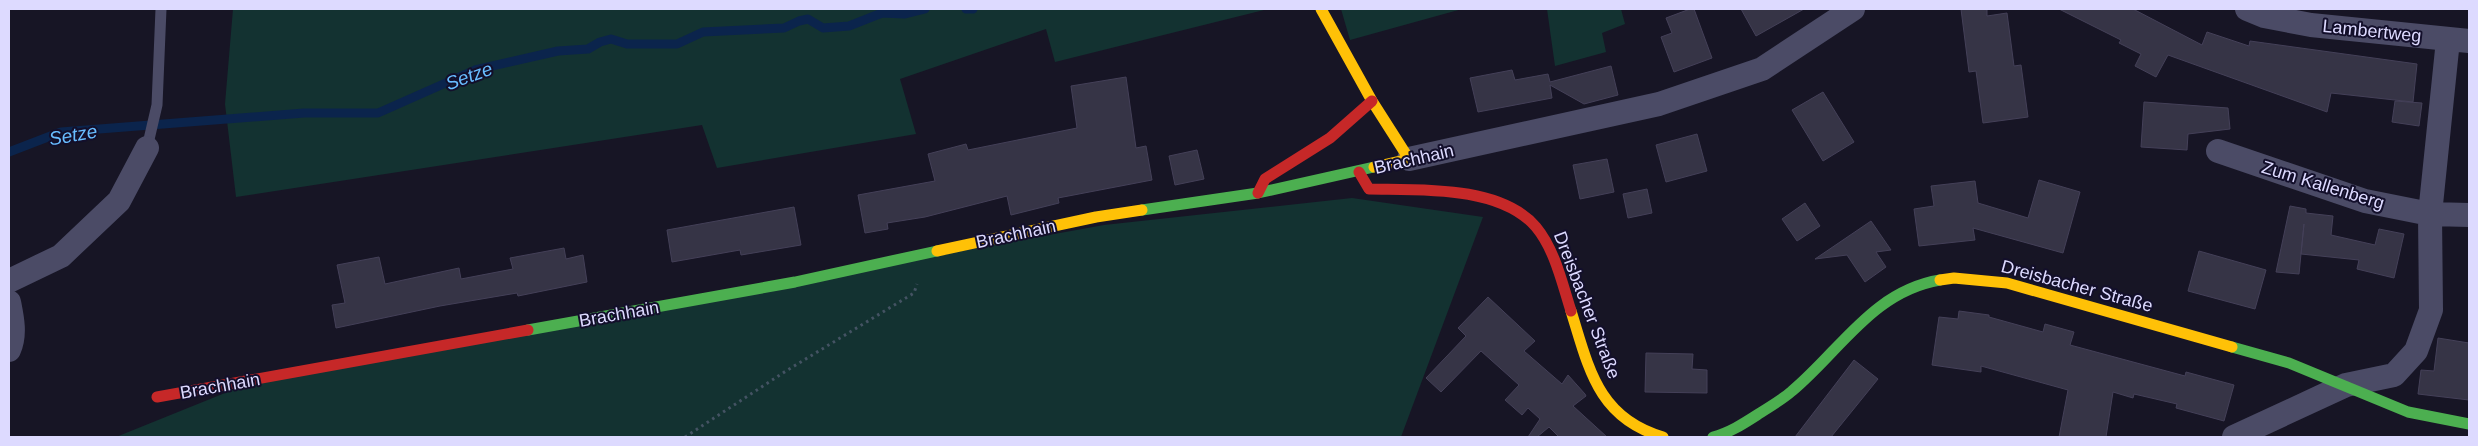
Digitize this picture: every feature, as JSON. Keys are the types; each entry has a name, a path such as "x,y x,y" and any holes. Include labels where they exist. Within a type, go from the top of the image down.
{"street":[{"path":"1321,9 1372,101 1409,159"},
{"name":"Brachhain","path":"157,397 796,282 1096,217 1258,194 1659,104 1762,69 1853,9"},
{"name":"Lambertweg","path":"2247,9 2264,16 2311,25 2459,40"},
{"path":"2234,437 2346,385 2394,375 2416,351 2431,310 2430,214 2459,40"},
{"path":"1258,194 1265,179 1330,138 1372,101"},
{"path":"9,281 61,256 119,201 147,148"},
{"name":"Zum Kallenberg","path":"2218,151 2365,201 2430,214 2469,215"},
{"name":"Dreisbacher Straße","path":"1359,172 1369,189 1441,191 1487,199 1524,216 1541,232 1554,259 1600,389 1615,413 1638,430 1663,437"},
{"name":"Dreisbacher Straße","path":"1713,437 1722,436 1743,424 1792,391 1866,316 1889,299 1923,284 1954,278 2007,282 2289,363 2408,412 2469,424"},
{"path":"9,302 13,321 12,344 9,350"}],"lane":[{"path":"147,148 155,110 161,9"}],"path":[{"path":"685,437 786,371 914,292 928,253"}],"green space":[{"path":"233,9 1268,9 1055,62 1046,29 900,79 916,134 717,168 702,125 236,197 225,104"},
{"path":"1341,9 1462,9 1350,40"},
{"path":"1547,9 1621,9 1625,24 1602,33 1606,52 1555,66"},
{"path":"1352,198 1483,217 1401,437 116,437 260,379 1104,225"}],"building":[{"path":"1694,9 1712,58 1674,72 1661,37 1672,33 1666,18"},
{"path":"1741,9 1804,9 1756,36"},
{"path":"1961,9 1987,9 1987,16 2007,13 2014,66 2021,65 2028,117 1983,123 1976,71 1969,72"},
{"path":"2059,9 2133,9 2202,45 2207,32 2249,46 2250,41 2417,64 2413,102 2331,93 2327,112 2168,55 2156,77 2135,66 2141,54 2119,43 2121,40"},
{"path":"1611,66 1618,95 1584,104 1550,85 1552,98 1478,112 1470,78 1512,70 1515,80 1548,74 1550,82"},
{"path":"1126,77 1136,148 1146,146 1152,180 1058,198 1059,203 1011,215 1007,196 925,217 887,223 888,229 865,233 858,195 935,181 928,154 966,144 968,150 1077,128 1071,86"},
{"path":"1823,92 1854,142 1823,161 1792,110"},
{"path":"2395,101 2422,103 2419,126 2392,122"},
{"path":"2144,102 2228,108 2230,129 2188,134 2187,150 2141,147"},
{"path":"1697,134 1707,171 1666,182 1656,145"},
{"path":"1197,150 1204,179 1175,185 1169,156"},
{"path":"1607,159 1614,192 1580,199 1573,165"},
{"path":"2039,180 2080,192 2063,253 1973,228 1975,240 1919,246 1914,209 1934,206 1931,186 1975,181 1978,203 2028,218"},
{"path":"1647,189 1652,213 1628,218 1623,194"},
{"path":"1805,203 1820,226 1797,241 1782,219"},
{"path":"2290,206 2306,209 2306,213 2333,216 2331,235 2375,245 2379,229 2404,234 2394,278 2357,269 2359,260 2301,254 2299,274 2276,272"},
{"path":"794,207 801,245 741,255 740,250 672,262 667,230"},
{"path":"1871,221 1891,250 1876,252 1886,267 1865,282 1847,255 1815,259"},
{"path":"564,248 566,259 583,255 587,282 518,296 517,293 440,306 336,328 332,305 345,303 337,265 379,257 385,284 459,268 461,279 513,269 510,258"},
{"path":"2199,251 2266,270 2255,309 2188,291"},
{"path":"1488,297 1535,341 1524,351 1562,384 1568,375 1585,394 1586,396 1573,406 1607,437 1559,437 1549,427 1537,437 1528,437 1540,419 1528,408 1522,415 1505,400 1519,385 1481,351 1441,392 1426,378 1466,336 1458,328"},
{"path":"1959,311 1989,315 1989,317 2043,332 2045,324 2074,332 2070,345 2185,376 2186,372 2234,385 2224,421 2176,408 2177,404 2134,394 2133,398 2113,392 2106,437 2059,437 2068,390 1981,366 1981,372 1932,365 1939,317 1958,319"},
{"path":"2438,338 2469,343 2469,400 2418,394 2421,370 2434,371"},
{"path":"1646,353 1693,354 1692,369 1707,370 1707,393 1645,392"},
{"path":"1854,360 1878,379 1831,437 1795,437"}],"waterway":[{"name":"Setze","path":"9,152 61,132 304,113 378,113 475,70 558,51 588,49 600,42 611,39 627,44 677,44 703,32 784,28 808,19 823,28 849,26 882,13 905,14 925,9"},
{"name":"Setze","path":"966,9 973,9"}],"traffic: fast":[{"path":"1142,210 1258,193 1374,167"},
{"path":"528,330 795,282 937,251"},
{"path":"1713,437 1741,425 1788,394 1876,309 1895,296 1916,286 1940,280"},
{"path":"2232,347 2289,363 2408,412 2469,424"}],"traffic: slow":[{"path":"1321,9 1372,101 1409,159 1374,167"},
{"path":"937,251 1096,217 1142,210"},
{"path":"1940,280 1954,278 2007,283 2232,347"},
{"path":"1571,311 1584,352 1599,389 1610,404 1624,417 1641,429 1663,437"}],"traffic: jam":[{"path":"1258,193 1265,179 1330,138 1372,101"},
{"path":"1359,172 1369,189 1434,190 1458,193 1502,203 1521,213 1543,236 1557,267 1571,311"},
{"path":"157,397 528,330"}]}
